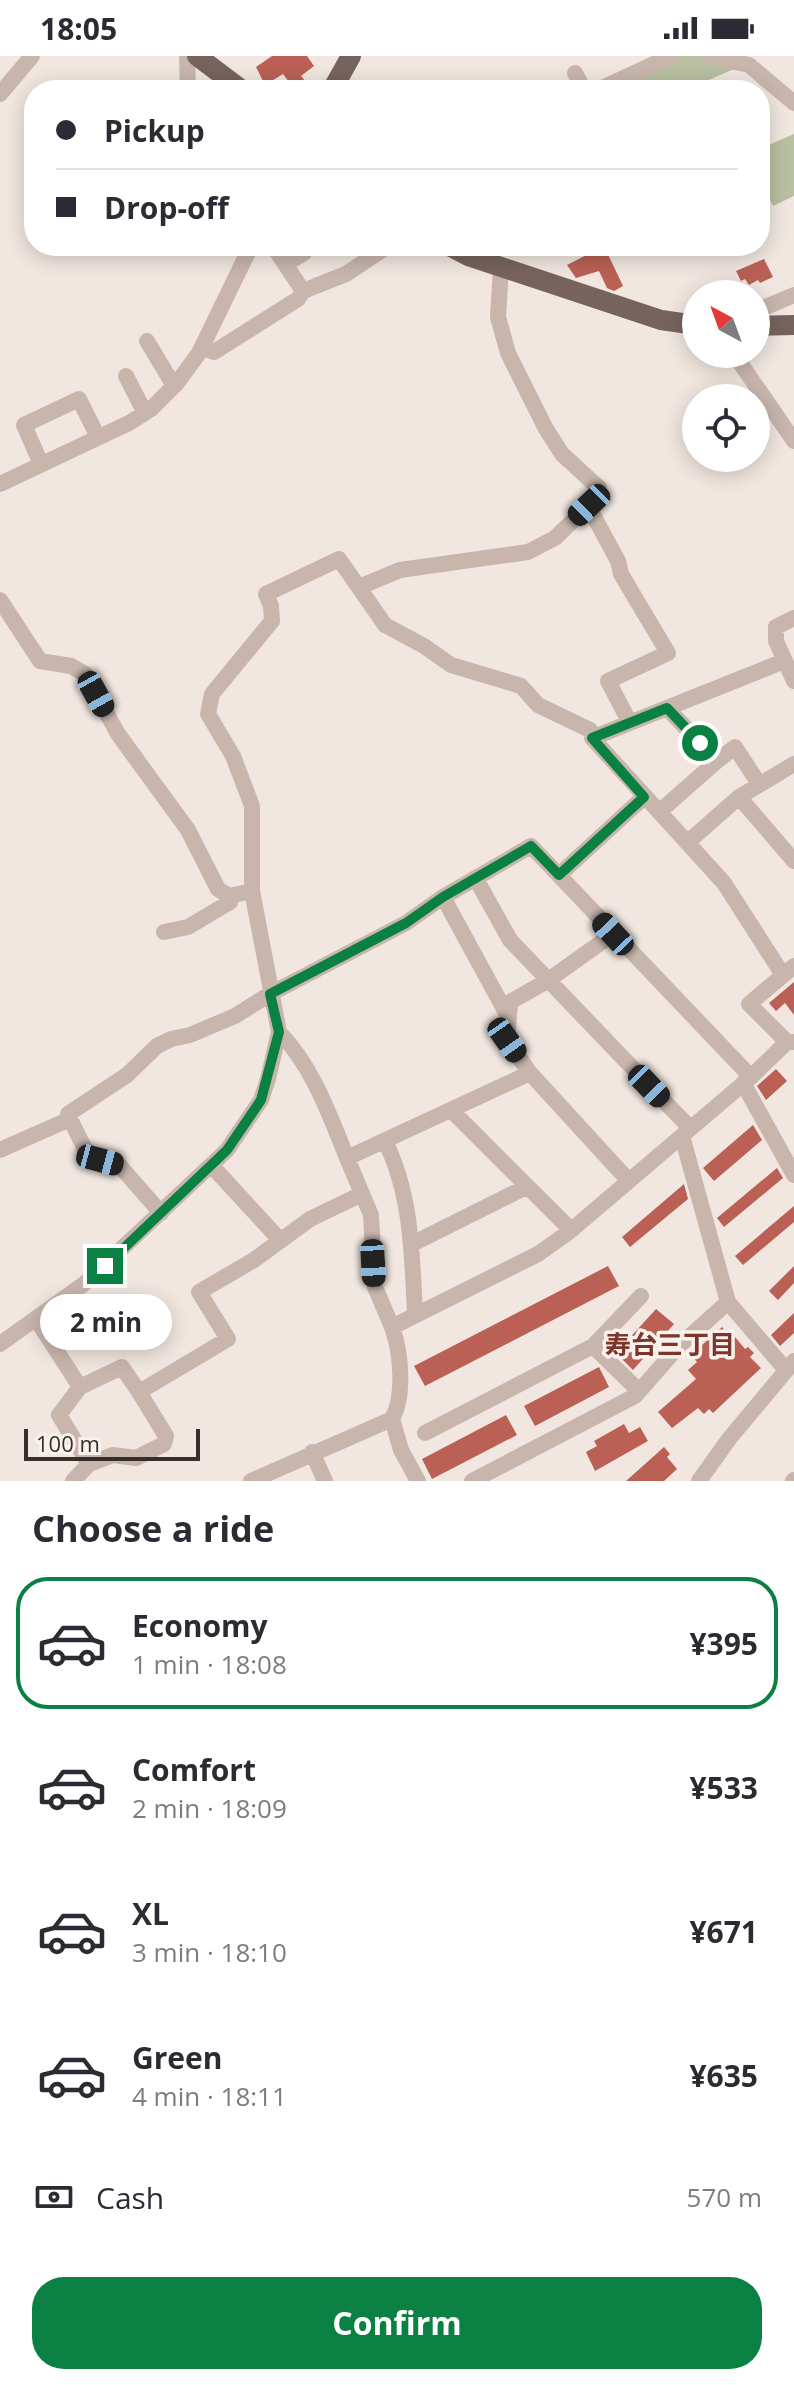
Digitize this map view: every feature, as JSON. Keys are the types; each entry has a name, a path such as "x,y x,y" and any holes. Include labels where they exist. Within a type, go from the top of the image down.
{"main road":[{"path":"197,56 229,80"},
{"path":"336,80 345,59"},
{"path":"483,256 501,267 661,320 682,323"},
{"path":"770,326 794,325"}],"street":[{"path":"0,94 32,56"},
{"path":"187,56 188,80"},
{"path":"619,80 671,56"},
{"path":"709,56 749,65 767,80"},
{"path":"575,73 579,80"},
{"path":"770,83 794,103"},
{"path":"0,484 145,413 174,386 202,348 246,256"},
{"path":"281,256 303,291"},
{"path":"286,264 299,256"},
{"path":"202,348 214,352 298,299 303,291 346,274 373,256"},
{"path":"359,587 400,570 528,552 555,538 598,493 599,488 562,454 546,429 503,339 498,308 501,267"},
{"path":"770,305 794,295"},
{"path":"147,341 174,386"},
{"path":"744,368 794,441"},
{"path":"126,376 145,413"},
{"path":"41,464 24,425 79,399 98,437"},
{"path":"589,505 618,561 621,574 668,653 608,681 630,723"},
{"path":"0,1344 84,1284 161,1213 234,1140 261,1100 279,1032 252,891 252,806 233,756 208,714 212,694 272,621 266,594 339,559 385,625 392,630 424,646 451,665 521,686 538,705 590,730 595,737"},
{"path":"0,600 40,661 71,666 85,674 118,734 188,830 218,889 229,896 252,891"},
{"path":"794,618 776,627 776,641 794,681"},
{"path":"392,1327 538,1254 571,1230 790,1042 749,1004 788,971 739,903 688,842 592,738 784,661"},
{"path":"667,708 717,761"},
{"path":"659,812 735,747 759,784"},
{"path":"688,842 739,797 794,764"},
{"path":"559,875 644,797"},
{"path":"739,797 794,861"},
{"path":"68,1114 127,1075 157,1046 235,1016 270,994 406,923 443,897 531,846 747,1080 794,1175"},
{"path":"476,879 510,940 686,1132 728,1302 790,1365 699,1481"},
{"path":"164,932 188,927 230,902 229,896"},
{"path":"443,897 509,1018"},
{"path":"613,934 547,981 510,1002 507,1040 530,1073 628,1180"},
{"path":"251,1481 392,1419 401,1404 397,1341 375,1287 371,1215 317,1087 295,1048 279,1032"},
{"path":"347,1158 530,1073"},
{"path":"451,1110 571,1230"},
{"path":"0,1150 70,1119 88,1155 119,1165 161,1213"},
{"path":"385,1141 402,1182 412,1244 415,1315"},
{"path":"211,1165 280,1240"},
{"path":"412,1244 526,1187"},
{"path":"139,1392 228,1339 199,1292 254,1260 310,1219 362,1194"},
{"path":"425,1433 593,1346 641,1296"},
{"path":"472,1481 635,1396 678,1347 728,1302"},
{"path":"36,1319 80,1387"},
{"path":"593,1346 639,1391"},
{"path":"73,1481 89,1464 113,1455 136,1458 164,1444 166,1436 122,1367 80,1387 59,1415 89,1464"},
{"path":"392,1419 401,1450 418,1481"},
{"path":"312,1452 325,1481"}],"green space":[{"path":"679,56 702,56 714,65 734,69 709,80 629,80"},
{"path":"794,134 794,196 773,206 770,200 770,145"}],"building":[{"path":"272,56 307,56 314,66 301,76 304,80 288,80 283,74 273,80 262,80 256,67"},
{"path":"585,256 609,256 623,286 614,291 607,288 599,271 576,278 567,265"},
{"path":"764,259 773,277 740,280 736,271"},
{"path":"794,982 794,1015 785,1003 776,1011 769,1003"},
{"path":"776,1069 787,1081 766,1100 757,1086"},
{"path":"753,1125 762,1140 714,1181 703,1168"},
{"path":"777,1168 783,1178 724,1227 717,1218"},
{"path":"684,1184 688,1199 630,1247 622,1237"},
{"path":"794,1206 794,1222 743,1265 735,1256"},
{"path":"608,1266 619,1286 425,1386 414,1366"},
{"path":"794,1266 794,1283 778,1300 769,1291"},
{"path":"656,1309 674,1324 633,1370 616,1353"},
{"path":"794,1313 794,1333 780,1346 771,1335"},
{"path":"722,1327 727,1333 730,1331 745,1349 748,1347 754,1353 750,1357 761,1368 713,1413 709,1409 704,1414 698,1408 672,1428 658,1412 696,1379 688,1370 697,1362 691,1355"},
{"path":"599,1367 609,1387 535,1426 524,1406"},
{"path":"506,1415 517,1435 432,1479 422,1459"},
{"path":"624,1424 629,1433 640,1427 648,1441 595,1471 586,1452 597,1446 594,1441"},
{"path":"664,1447 670,1454 667,1457 677,1469 664,1481 626,1481"}],"district":[{"name":"寿台三丁目","path":"670,1344"}],"route":[{"path":"105,1266 227,1150 261,1100 279,1032 270,994 406,923 443,897 531,846 559,875 644,797 592,738 667,708 700,743"}]}
